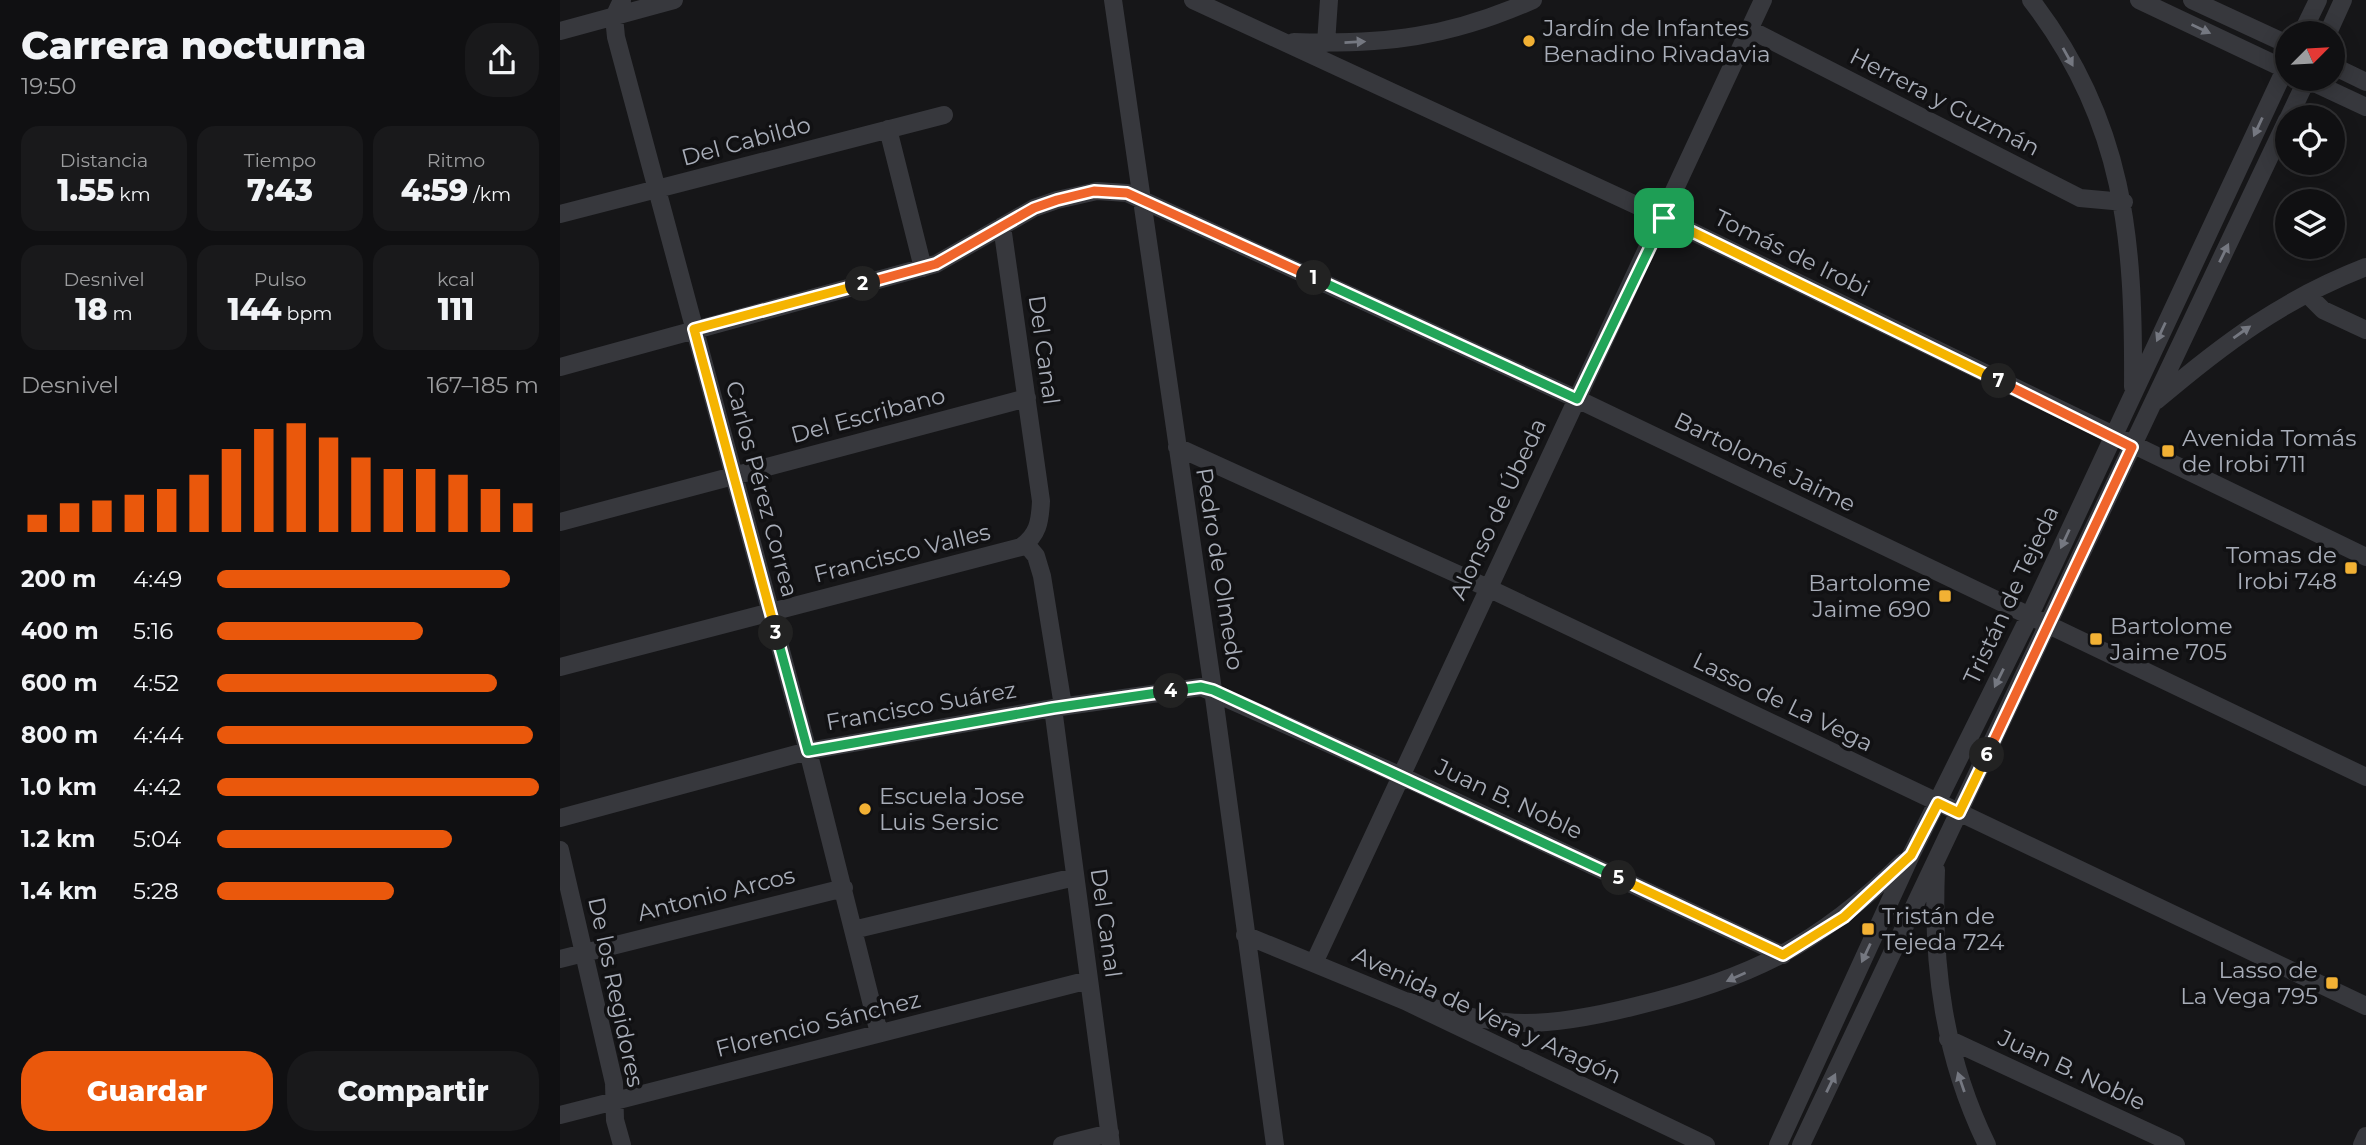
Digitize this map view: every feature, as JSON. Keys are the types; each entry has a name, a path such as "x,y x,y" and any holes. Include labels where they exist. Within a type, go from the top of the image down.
{"street":[{"path":"614,17 622,0"},
{"path":"560,31 674,0"},
{"name":"Pedro de Olmedo","path":"1112,0 1213,690 1275,1145"},
{"name":"Tomás de Irobi","path":"1193,0 1664,218 2132,447 2366,557"},
{"path":"1326,43 1329,0"},
{"path":"1287,42 1326,43 1414,37 1454,31 1533,0"},
{"name":"Alonso de Úbeda","path":"1314,963 1399,775 1664,218 1763,0"},
{"path":"2031,0 2067,54 2095,111 2123,202 2132,298 2133,392"},
{"path":"2139,0 2275,62"},
{"path":"2192,0 2275,38"},
{"path":"2308,21 2318,0"},
{"path":"2333,21 2343,0"},
{"name":"Carlos Pérez Correa","path":"614,17 616,37 808,751 879,1033"},
{"name":"Herrera y Guzmán","path":"1749,29 2080,198 2123,202"},
{"path":"2345,72 2366,82"},
{"name":"Tristán de Tejeda","path":"1778,1145 1911,855 2029,617 2276,91"},
{"path":"2332,91 2366,107"},
{"name":"Del Cabildo","path":"560,214 944,114"},
{"path":"888,129 923,268"},
{"name":"Tristán de Tejeda","path":"1801,1145 2275,146"},
{"name":"Bartolomé Jaime","path":"560,367 936,264 1002,226 1057,200 1094,191 1127,193 1577,399 2366,777"},
{"name":"Del Canal","path":"1002,226 1041,501 1040,522"},
{"path":"2151,406 2238,334 2307,294 2366,267"},
{"path":"2307,294 2323,310 2366,331"},
{"name":"Del Escribano","path":"560,522 1027,398"},
{"name":"Lasso de La Vega","path":"1177,447 1488,588 2366,1006"},
{"name":"Francisco Valles","path":"560,667 1026,544 1036,534 1040,522"},
{"name":"Del Canal","path":"1026,544 1036,556 1042,576 1075,877 1111,1139"},
{"name":"Francisco Suárez","path":"560,818 808,751 1058,707 1201,687 1213,690"},
{"name":"Juan B. Noble","path":"1213,690 1783,955"},
{"name":"De los Regidores","path":"560,850 584,952 622,1145"},
{"path":"1405,1001 1491,1020 1525,1023 1610,1013 1731,981 1783,955 1844,917 1911,855"},
{"path":"1936,863 1934,929 1948,1039 1960,1081 1987,1145"},
{"path":"853,930 1075,877"},
{"name":"Antonio Arcos","path":"560,959 844,888"},
{"name":"Avenida de Vera y Aragón","path":"1245,935 1405,1001 1706,1145"},
{"name":"Florencio Sánchez","path":"560,1115 1089,980"},
{"name":"Juan B. Noble","path":"1948,1039 2176,1145"},
{"path":"2362,1145 2366,1136"},
{"path":"1062,1145 1111,1139"}],"place":[{"name":"Jardín de Infantes Benadino Rivadavia","path":"1529,41"},
{"name":"Avenida Tomás de Irobi 711","path":"2168,451"},
{"name":"Tomas de Irobi 748","path":"2351,568"},
{"name":"Bartolome Jaime 690","path":"1945,596"},
{"name":"Bartolome Jaime 705","path":"2096,639"},
{"name":"Escuela Jose Luis Sersic","path":"865,809"},
{"name":"Tristán de Tejeda 724","path":"1868,929"},
{"name":"Lasso de La Vega 795","path":"2332,983"}],"route":[{"path":"1094,191 1115,192 1139,198 1577,399 1664,218 2132,447 1959,813 1938,803 1911,855 1844,917 1814,937 1783,955 1399,775 1213,690 1201,687 1053,708 808,751 694,329 936,264 1034,208 1094,191"}]}
